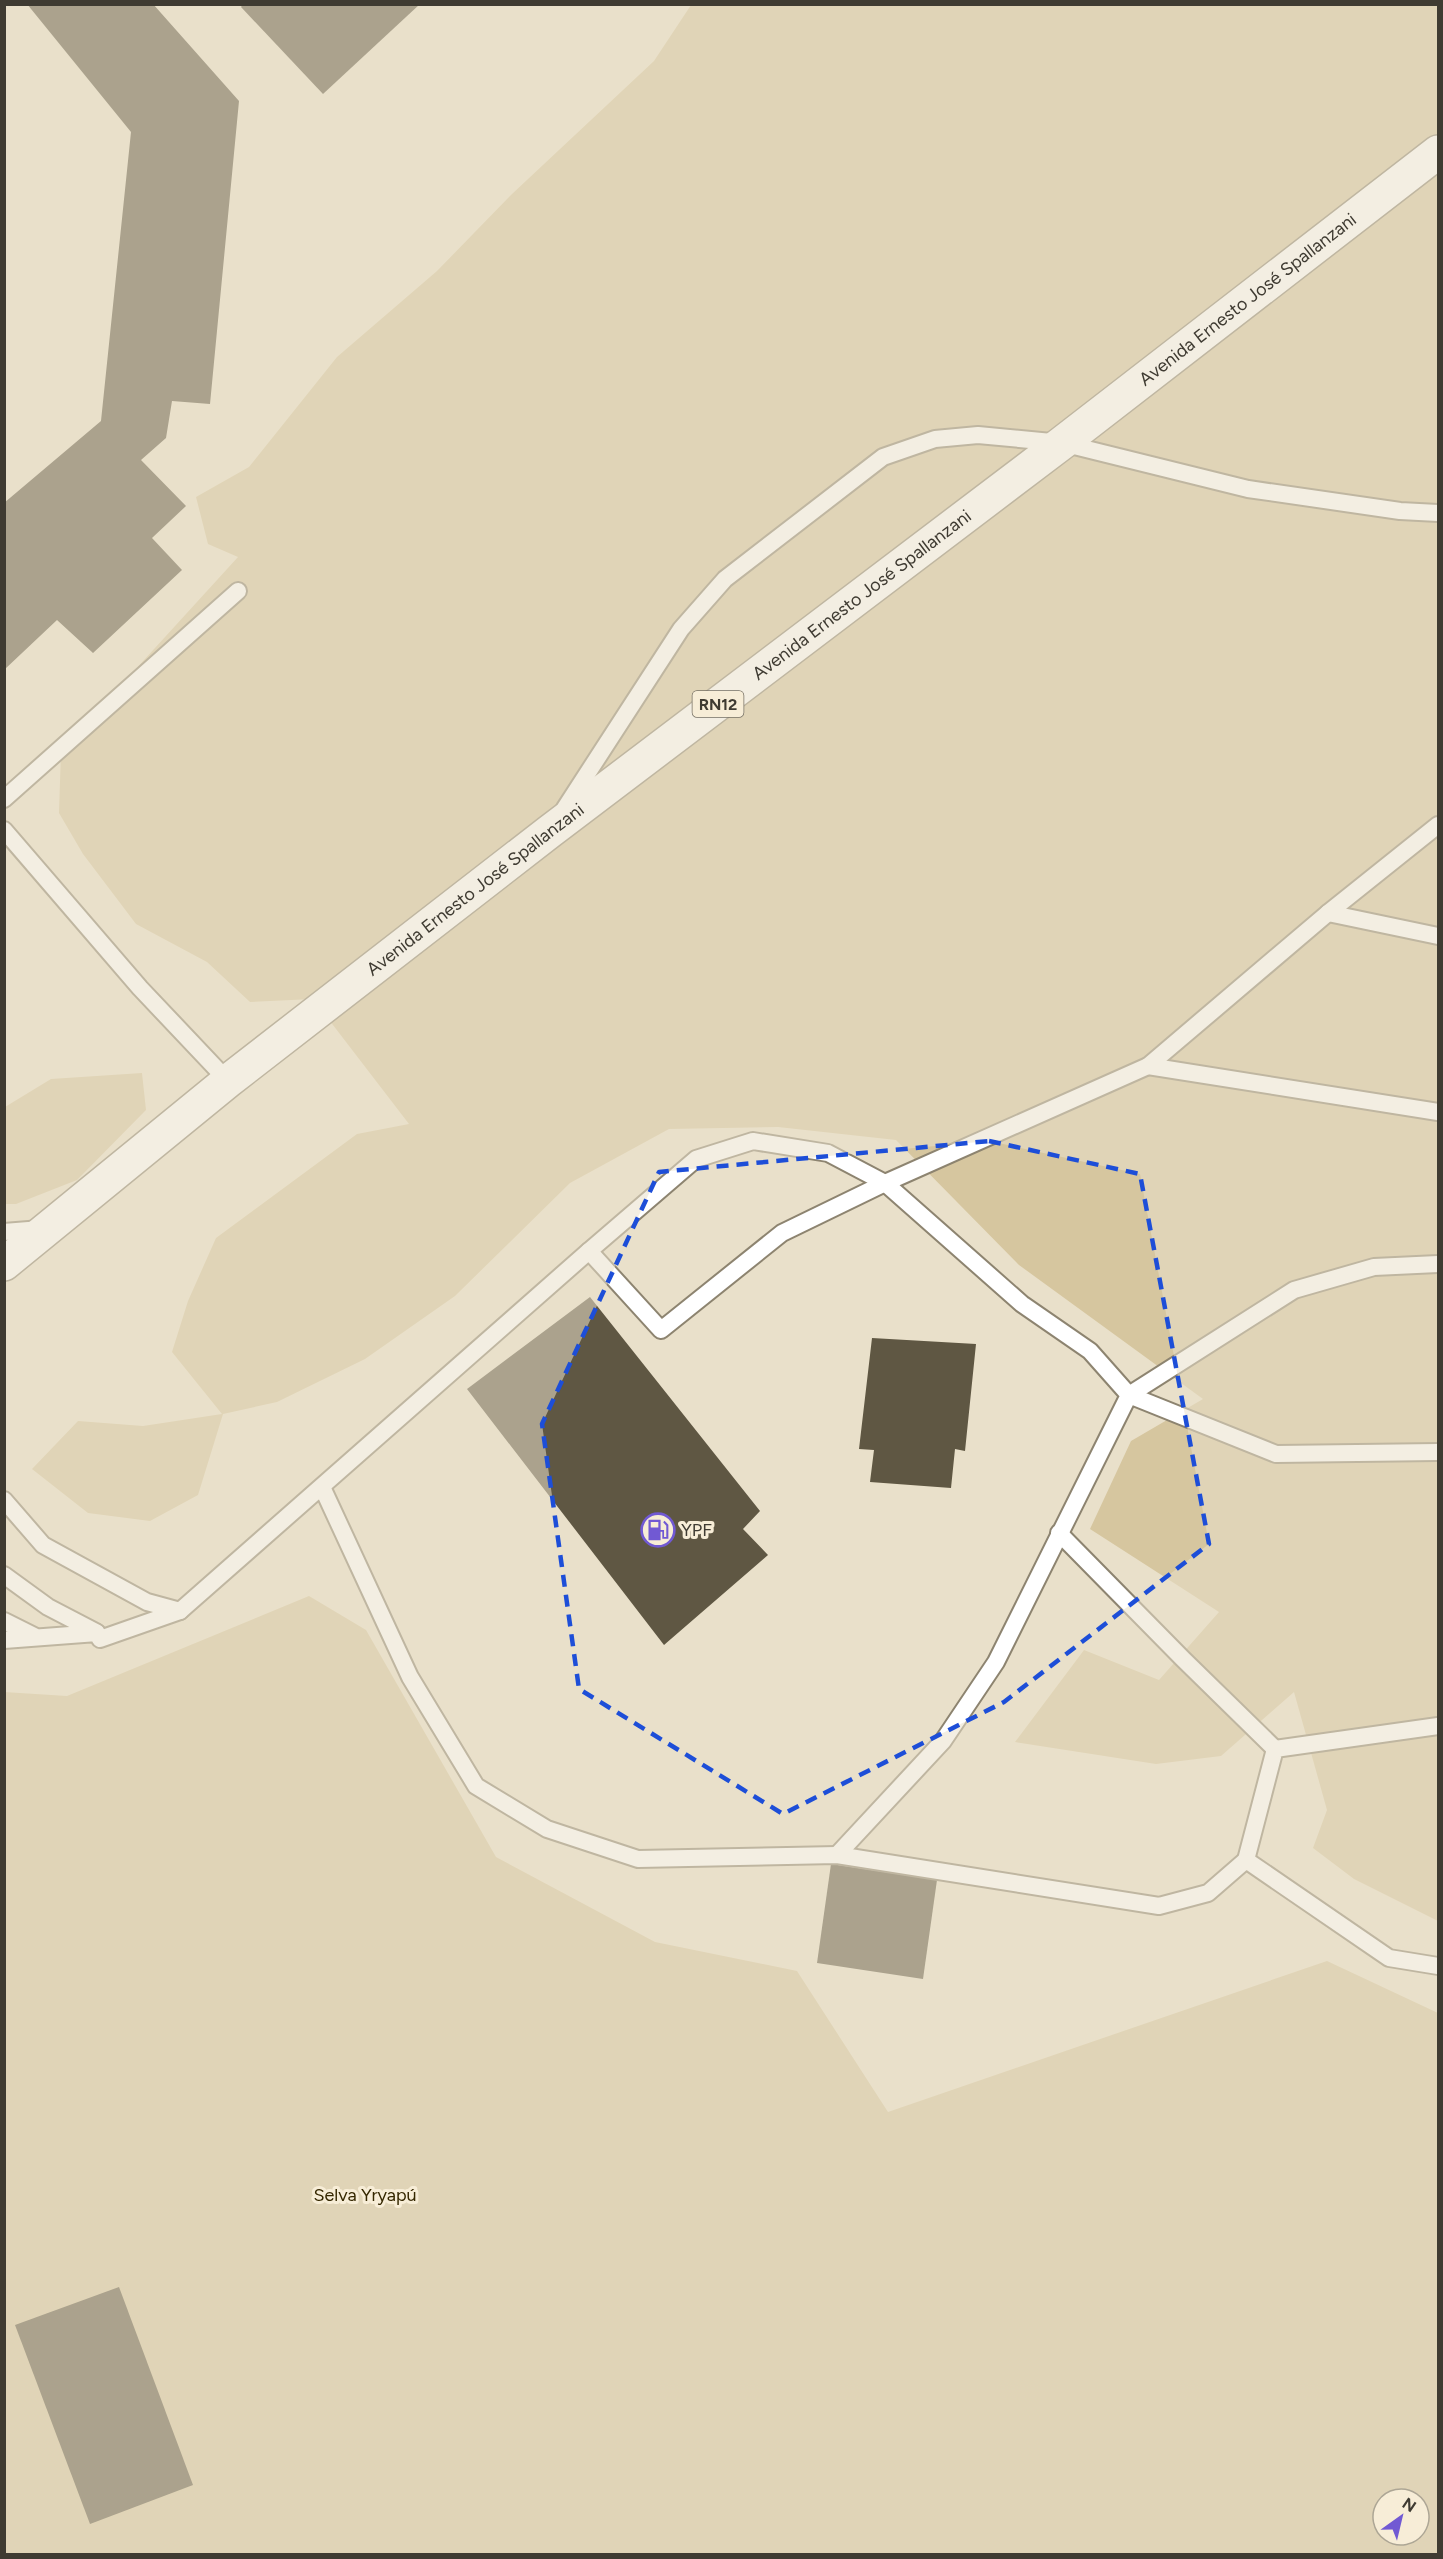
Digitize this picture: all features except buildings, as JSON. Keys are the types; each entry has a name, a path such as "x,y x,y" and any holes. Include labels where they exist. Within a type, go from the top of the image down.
{"highway":[{"name":"Avenida Ernesto José Spallanzani","path":"6,1259 48,1228 228,1081 549,832 1062,443 1438,152"}],"lane":[{"path":"549,832 681,628 725,579 883,457 935,439 978,435 1062,443 1248,489 1400,511 1438,513"},
{"path":"4,799 238,591"},
{"path":"589,1251 661,1330 782,1233 885,1183 1148,1065 1328,913 1438,825"},
{"path":"4,830 140,988 228,1081"},
{"path":"1328,913 1438,936"},
{"path":"1148,1065 1438,1112"},
{"path":"4,1640 34,1636 98,1636 180,1611 696,1159 753,1141 828,1153 885,1183 1022,1304 1090,1351 1129,1395 1276,1454 1438,1452"},
{"path":"837,1855 942,1741 996,1662 1129,1395 1294,1290 1374,1267 1438,1264"},
{"path":"322,1487 410,1677 476,1786 547,1829 638,1859 837,1855 1159,1906 1208,1893 1246,1860 1275,1749"},
{"path":"4,1500 43,1545 147,1602 180,1611"},
{"path":"1059,1533 1275,1749"},
{"path":"4,1575 48,1607 98,1636"},
{"path":"4,1621 34,1636"},
{"path":"1275,1749 1438,1726"},
{"path":"1246,1860 1389,1958 1438,1966"}],"highlighted area":[{"path":"989,1141 1140,1174 1209,1544 1004,1702 783,1814 579,1689 542,1424 659,1172"}],"green space":[{"path":"691,5 1438,5 1438,1921 1354,1879 1313,1848 1327,1810 1294,1692 1221,1756 1156,1764 1015,1742 1084,1650 1159,1680 1219,1612 1090,1529 1131,1441 1203,1399 1019,1265 896,1140 778,1127 669,1129 570,1183 455,1296 365,1359 277,1402 223,1414 198,1495 150,1521 88,1513 32,1469 78,1421 143,1426 222,1414 172,1352 188,1301 216,1238 357,1134 409,1124 313,999 250,1002 207,962 136,924 83,854 59,813 61,751 238,557 208,544 196,497 249,467 337,357 437,271 512,194 654,61"},
{"path":"142,1073 146,1110 77,1180 16,1204 5,1204 5,1107 51,1079"},
{"name":"Selva Yryapú","path":"309,1596 366,1630 496,1857 655,1942 797,1971 888,2112 1327,1961 1438,2013 1438,2554 5,2554 4,1692 67,1696"}],"place":[{"name":"YPF","path":"658,1530"}]}
